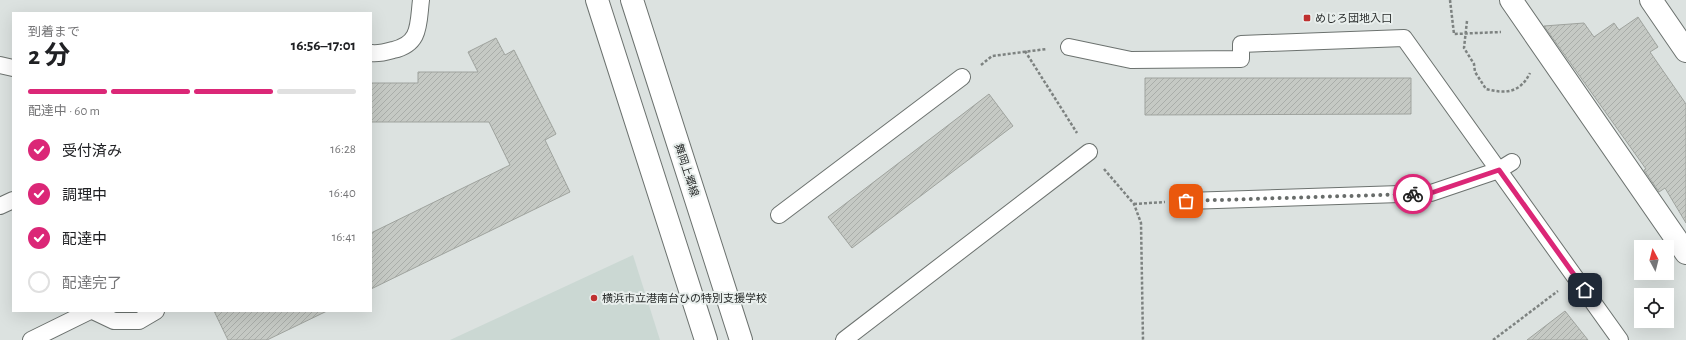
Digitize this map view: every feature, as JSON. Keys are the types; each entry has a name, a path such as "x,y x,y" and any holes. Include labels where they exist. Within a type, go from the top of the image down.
{"street":[{"path":"597,0 706,340"},
{"name":"舞岡上郷線","path":"632,0 741,340"},
{"path":"1511,0 1686,253"},
{"path":"1651,0 1686,51"}],"lane":[{"path":"372,53 377,54 403,48 413,42 418,25 421,0"},
{"path":"1070,47 1131,60 1241,59 1241,44 1404,38 1506,166 1576,278 1620,340"},
{"path":"0,65 12,68"},
{"path":"779,215 962,78"},
{"path":"844,340 1089,152"},
{"path":"1186,201 1431,193 1506,166"},
{"path":"0,206 12,200"},
{"path":"31,340 89,312"},
{"path":"93,312 114,321 139,321 154,312"}],"path":[{"path":"1450,0 1454,34 1503,32"},
{"path":"1467,21 1464,48 1474,64 1475,72 1486,89 1505,93 1516,89 1525,84 1531,73 1531,67"},
{"path":"962,78 992,56 1024,51 1070,47"},
{"path":"1024,51 1089,152 1134,204 1141,223 1143,340"},
{"path":"1134,204 1186,201"},
{"path":"1493,340 1576,278"}],"shaded area":[{"name":"横浜市立港南台ひの特別支援学校","path":"633,255 660,340 450,340"}],"building":[{"path":"1638,17 1658,47 1650,52 1686,104 1686,223 1665,188 1659,192 1644,170 1646,169 1544,26 1584,23 1594,37 1614,23 1619,30"},
{"path":"496,38 505,55 514,50 556,134 545,140 570,192 372,289 372,233 510,165 489,122 372,122 372,83 418,83 418,72 478,72 468,52"},
{"path":"1145,78 1411,78 1411,114 1145,115"},
{"path":"989,94 1013,126 852,248 828,217"},
{"path":"1565,311 1588,340 1527,340"},
{"path":"214,312 325,312 267,340 228,340"}],"way so far":[{"path":"1186,201 1413,194"}],"place":[{"name":"めじろ団地入口","path":"1307,18"},
{"name":"横浜市立港南台ひの特別支援学校","path":"594,298"}],"route":[{"path":"1413,194 1431,193 1499,170 1585,290"}]}
